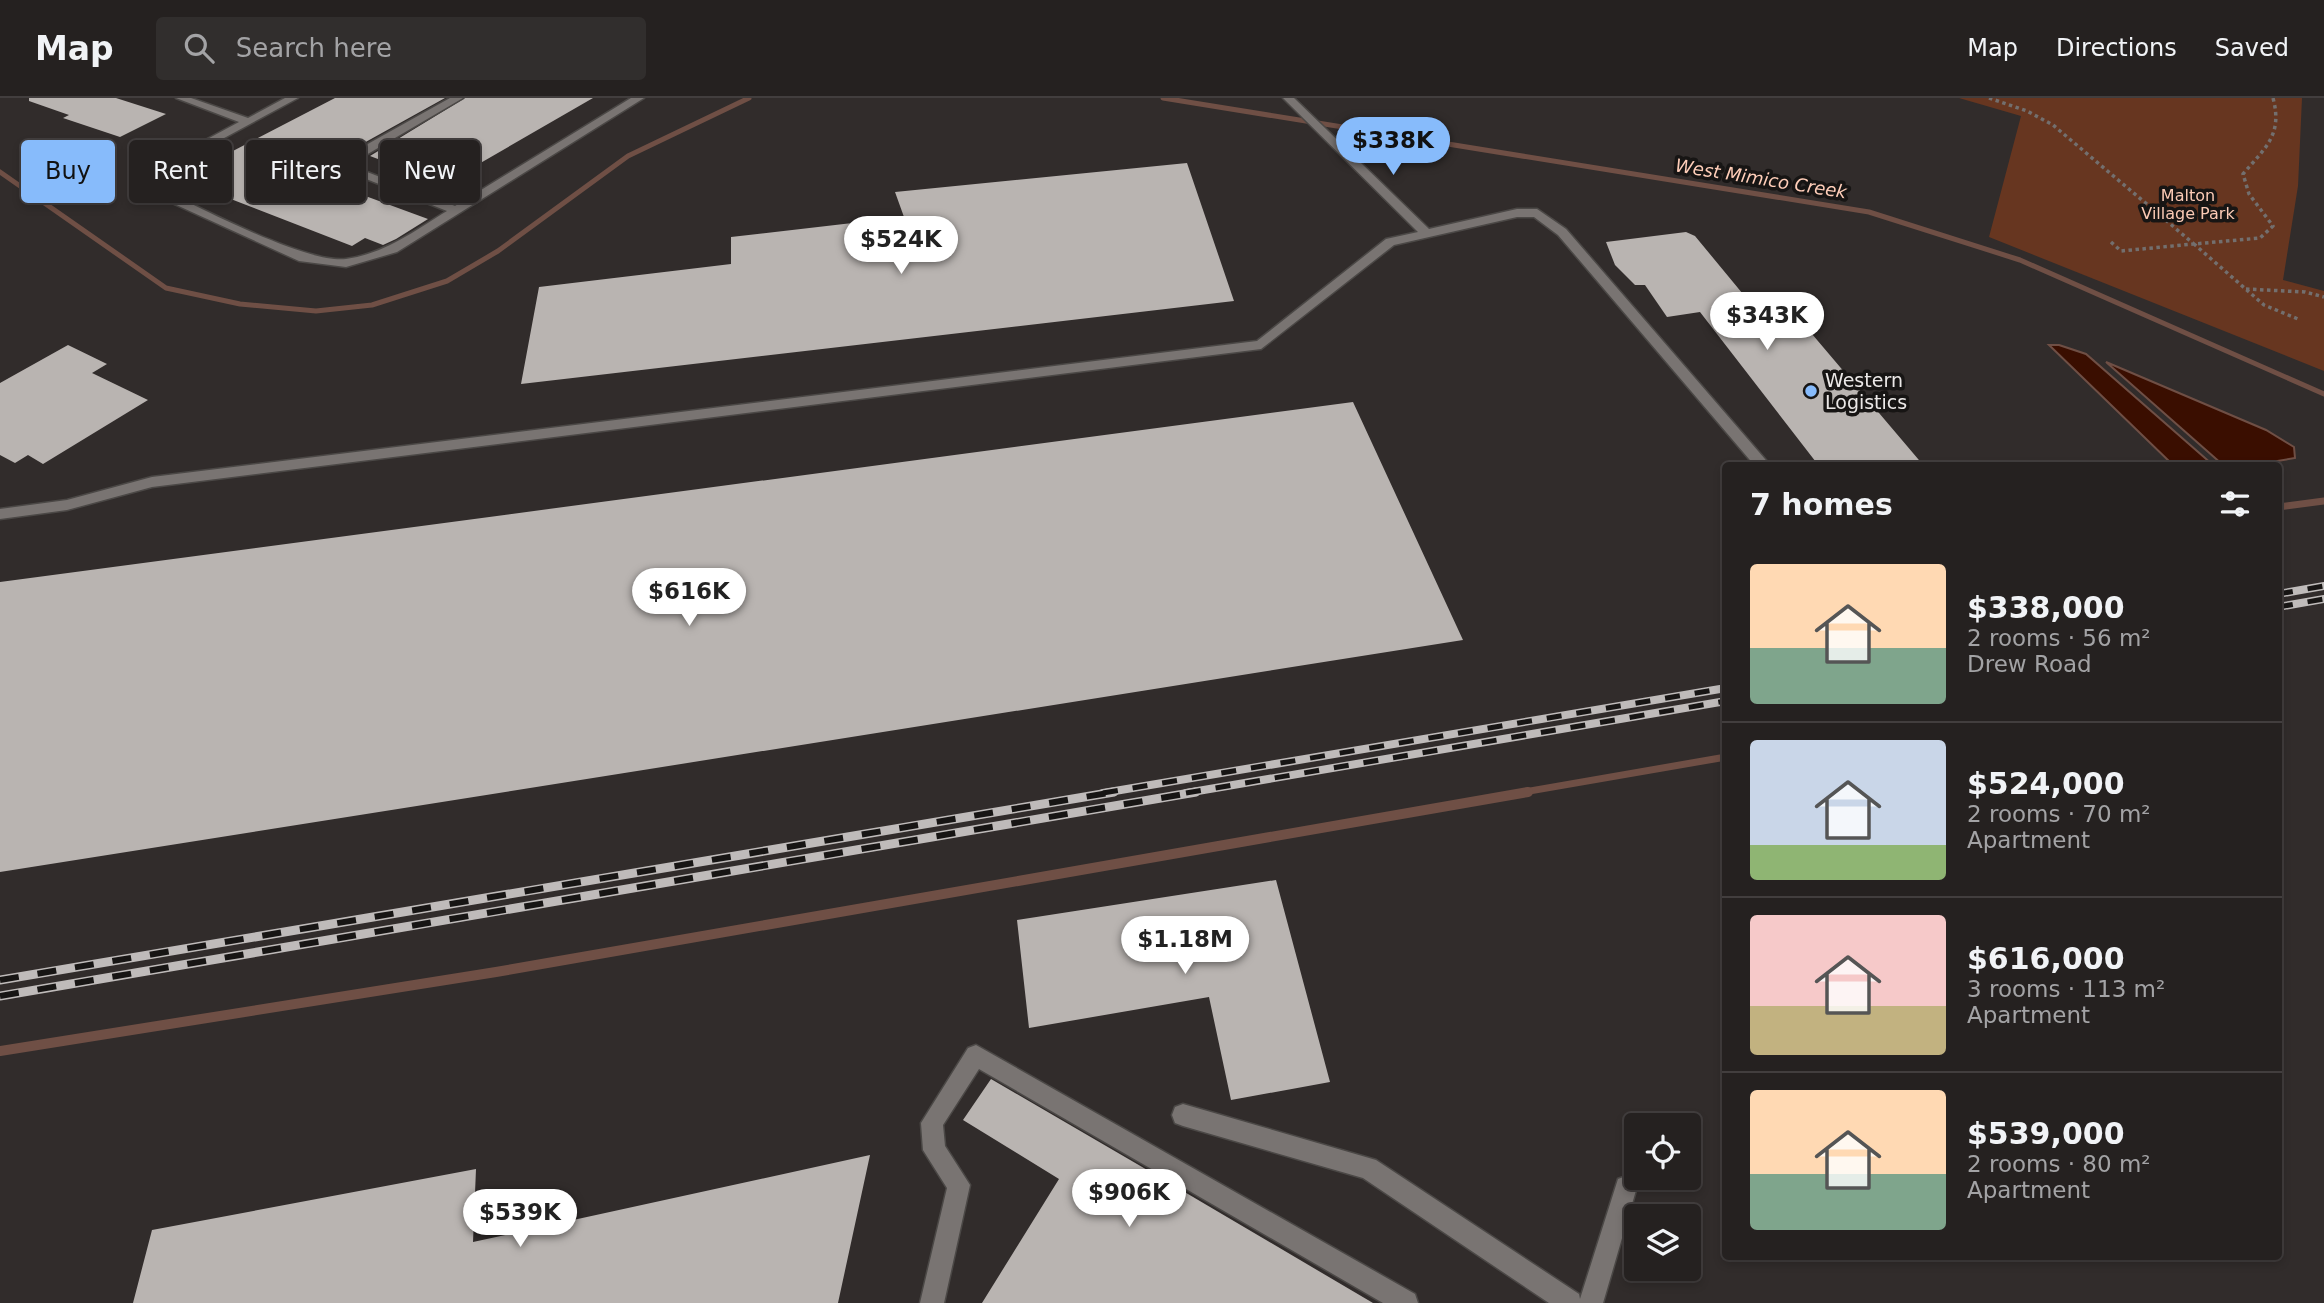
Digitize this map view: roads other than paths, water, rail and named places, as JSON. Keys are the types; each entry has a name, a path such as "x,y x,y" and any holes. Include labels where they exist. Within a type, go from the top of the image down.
{"street":[{"path":"181,98 249,122"},
{"path":"293,98 150,174 141,184 303,258 346,263 393,249 639,98"},
{"path":"456,210 342,167 345,161 458,98"},
{"path":"1289,98 1428,235"},
{"path":"0,514 67,505 152,481 1261,345 1390,243 1517,214 1537,213 1562,232 1761,462"},
{"path":"932,1303 959,1185 934,1150 932,1123 976,1055 1406,1303"},
{"path":"1183,1115 1368,1168 1570,1303"},
{"path":"1591,1303 1625,1190"}],"waterway":[{"name":"West Mimico Creek","path":"0,172 166,288 240,304 316,311 372,305 447,281 498,251 628,156 749,98"},
{"name":"West Mimico Creek","path":"1163,98 1869,212 2020,260 2324,394"},
{"path":"2282,506 2324,501"},
{"path":"1518,793 1722,758"},
{"path":"0,1051 496,972 1528,792"}],"railway":[{"path":"2282,593 2324,586"},
{"path":"2282,606 2324,599"},
{"path":"1103,793 1722,689"},
{"path":"1186,793 1722,702"},
{"path":"0,980 1114,792"},
{"path":"0,996 1196,792"}],"place":[{"name":"Western Logistics","path":"1811,391"}],"park label":[{"name":"Malton Village Park","path":"2188,204"}]}
